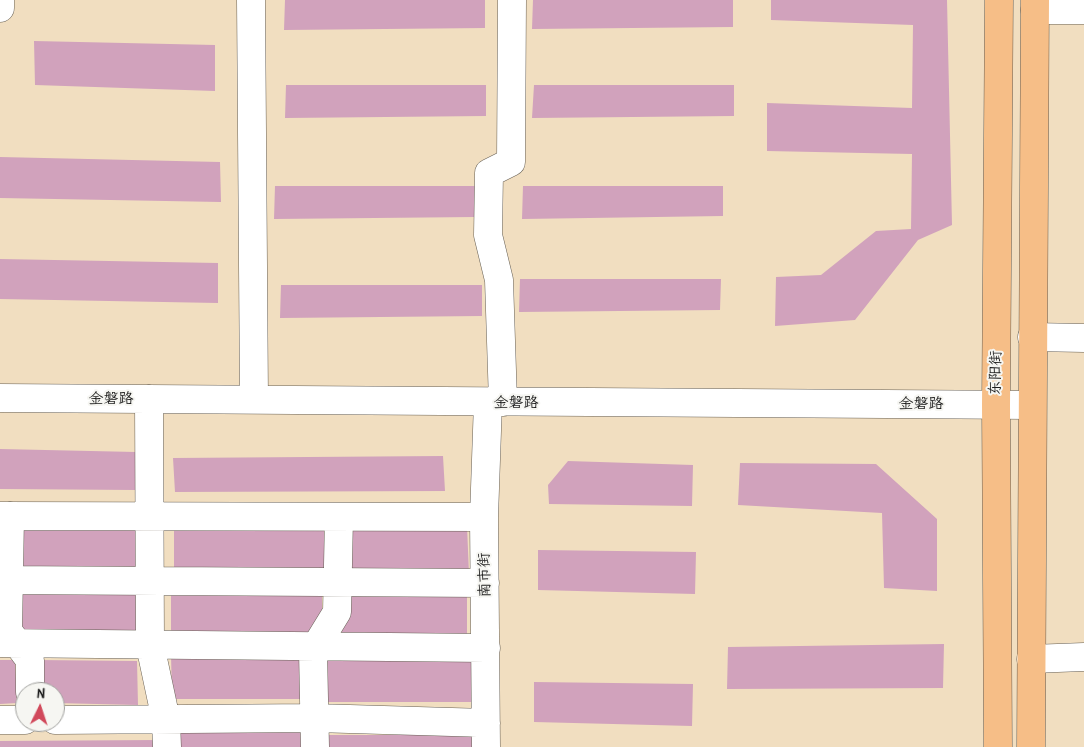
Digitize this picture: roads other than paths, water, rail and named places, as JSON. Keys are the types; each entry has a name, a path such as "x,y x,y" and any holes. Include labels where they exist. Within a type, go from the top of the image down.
{"main road":[{"name":"东阳街","path":"998,747 996,404 999,0"},
{"path":"1031,747 1035,5"}],"street":[{"path":"0,0 0,8"},
{"path":"251,0 254,398"},
{"name":"南市街","path":"486,735 484,518 496,402 499,280 488,235 489,173 510,162 512,0"},
{"path":"1035,5 1084,10"},
{"path":"1032,336 1084,338"},
{"name":"金磐路","path":"0,398 254,398 496,402 1032,405"},
{"path":"149,399 150,645 166,720 167,747"},
{"path":"30,682 30,660 9,644 4,580 5,516 484,518"},
{"path":"314,747 313,651 337,612 339,517"},
{"path":"4,580 485,583"},
{"path":"9,644 486,648"},
{"path":"1031,659 1084,657"},
{"path":"65,720 315,718 486,735"},
{"path":"0,720 15,720"}]}
